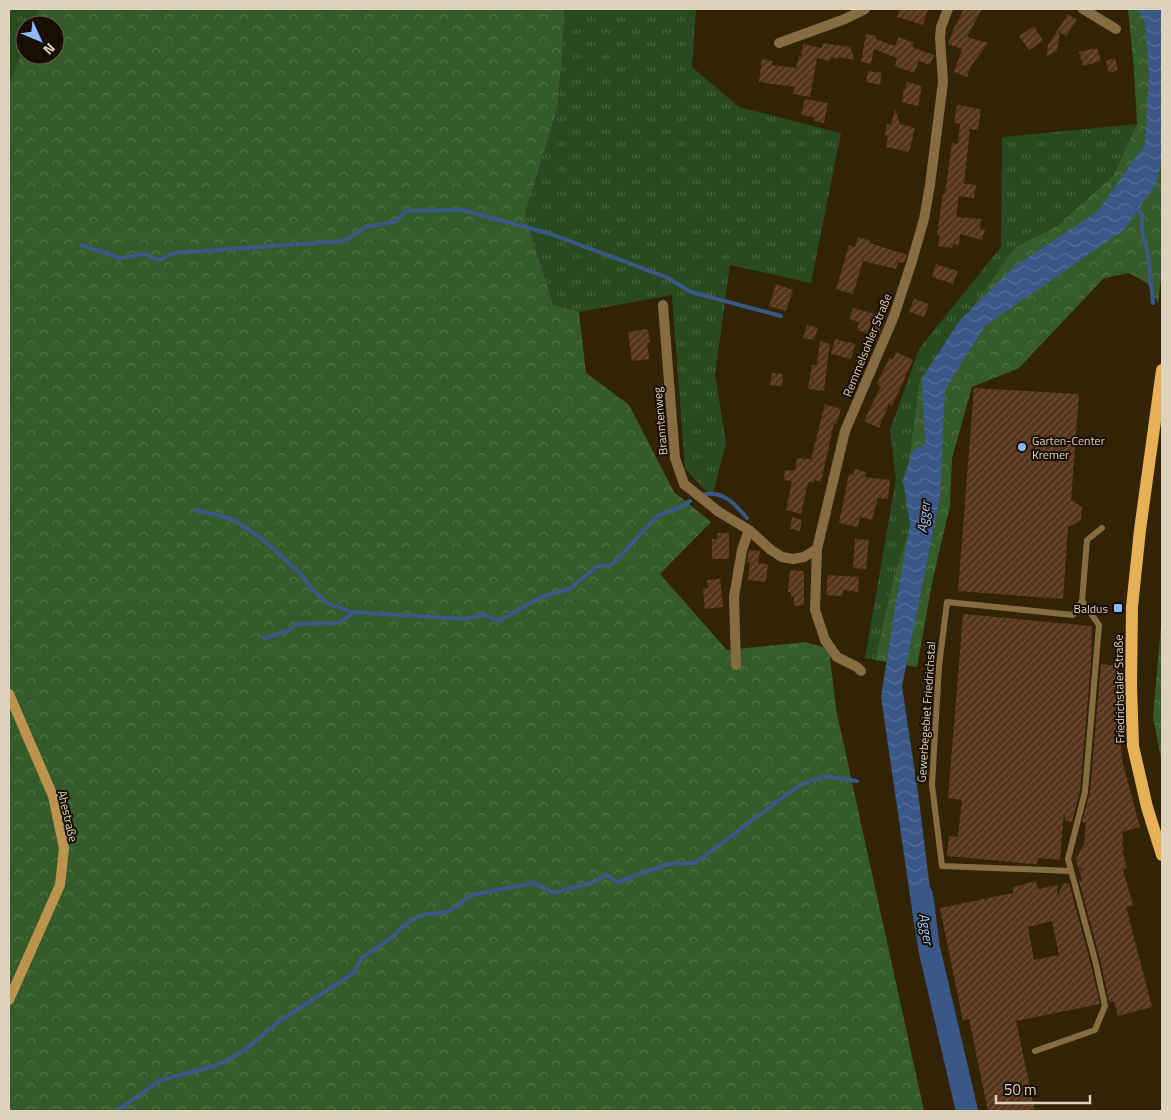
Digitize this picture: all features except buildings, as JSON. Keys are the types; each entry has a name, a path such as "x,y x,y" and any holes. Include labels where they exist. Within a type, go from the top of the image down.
{"main road":[{"name":"Friedrichstaler Straße","path":"1162,370 1140,530 1132,607 1131,686 1133,746 1147,808 1162,855"},
{"name":"Ahestraße","path":"9,694 53,796 64,848 60,885 9,1000"}],"street":[{"path":"779,43 845,19 865,9"},
{"name":"Remmelsohler Straße","path":"861,671 837,657 825,640 816,610 817,549 845,431 894,316 924,219 943,82 941,27 948,9"},
{"path":"1084,9 1116,29"},
{"name":"Branntenweg","path":"663,305 675,458 684,484 719,512 749,530 782,557 793,559 804,557 817,549"},
{"path":"736,665 734,597 742,550 749,530"}],"lane":[{"path":"1035,1050 1095,1030 1105,1006 1096,964 1068,859 1085,792 1099,625 1082,601 1087,540 1102,528"},
{"name":"Gewerbegebiet Friedrichstal","path":"1071,871 942,866 932,785 939,666 947,602 1073,615 1082,601"}],"green space":[{"path":"9,9 39,9 37,15 15,15 15,65 17,65 9,85"},
{"path":"39,9 565,9 558,106 525,214 553,305 579,312 586,373 629,405 674,492 711,522 660,574 727,650 805,642 829,649 836,709 924,1111 9,1111 9,85 17,65 65,65 65,15 37,15"},
{"path":"565,9 696,9 692,67 739,107 841,133 811,283 730,265 715,375 726,443 712,497 685,469 672,295 579,312 553,306 525,214 558,106"},
{"path":"1128,9 1162,9 1162,271 1158,303 1147,283 1129,273 1104,278 1019,368 972,387 952,458 950,506 933,578 917,667 875,660 894,576 912,523 907,474 920,379 1016,247 1058,225 1113,176 1137,124"},
{"path":"1137,124 1113,176 1058,225 1016,247 912,523 894,576 875,660 865,658 896,479 890,430 919,349 1001,247 1002,137"},
{"path":"1162,614 1162,763 1153,717"}],"water":[{"path":"1138,9 1162,9 1162,159 1155,186 1124,230 985,326 945,390 940,497 902,686 934,921 915,930 881,697 910,524 903,480 913,451 925,444 922,379 959,321 1015,266 1098,211 1145,144 1149,73 1145,23"}],"waterway":[{"path":"1134,207 1142,214 1142,231 1148,255 1153,303"},
{"path":"82,245 119,258 144,254 159,260 174,253 344,241 366,227 395,222 406,211 463,210 551,234 666,277 691,292 781,316"},
{"path":"706,494 725,497 747,518"},
{"path":"196,510 232,519 259,536 299,572 314,591 327,603 351,612 465,619 484,615 499,621 543,596 570,589 596,567 613,564 657,516 683,506 690,501"},
{"path":"264,638 288,631 297,624 338,623 356,612"},
{"path":"117,1111 161,1080 218,1065 245,1050 277,1023 352,974 362,958 390,939 408,922 422,915 448,912 472,895 534,883 554,893 591,883 606,875 618,882 668,864 695,863 798,786 824,776 857,781"},
{"name":"Agger","path":"922,895 929,948 967,1111"}],"place":[{"name":"Garten-Center Kremer","path":"1022,447"},
{"name":"Baldus","path":"1118,608"}]}
